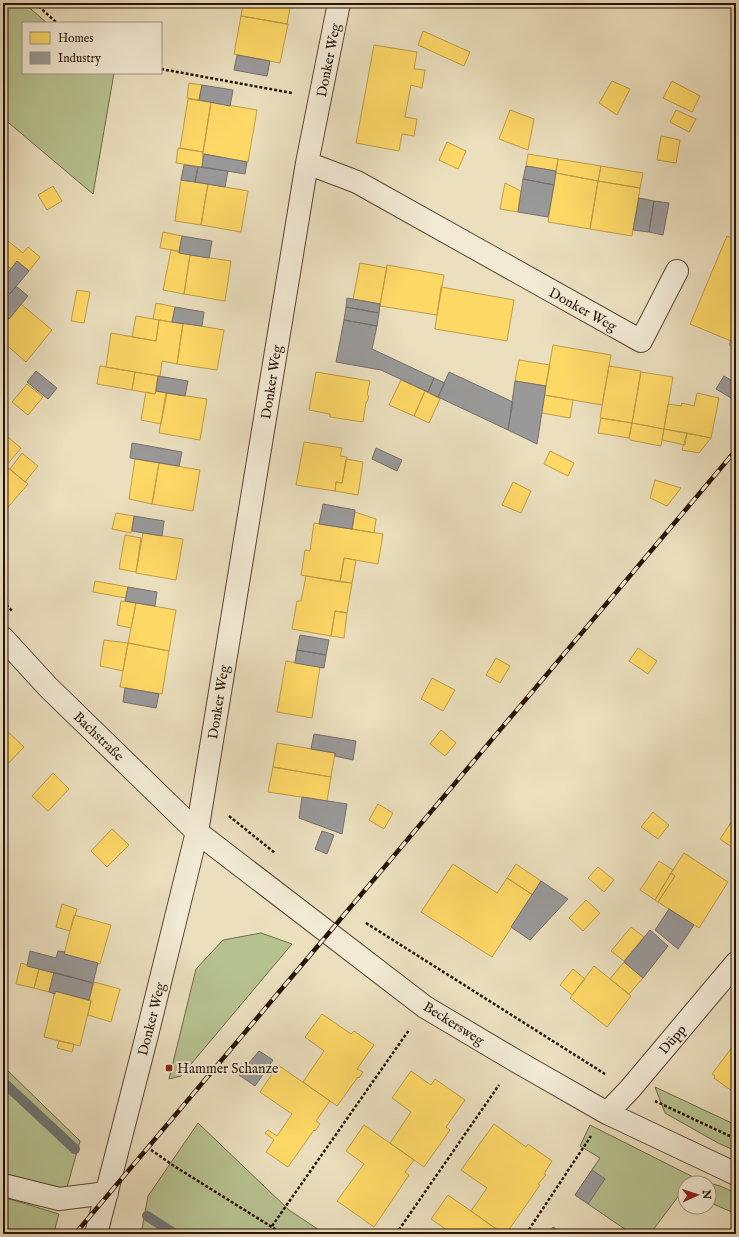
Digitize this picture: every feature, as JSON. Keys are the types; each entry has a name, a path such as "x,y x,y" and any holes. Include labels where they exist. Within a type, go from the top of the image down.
{"street":[{"name":"Donker Weg","path":"96,1234 197,832 308,163 339,3"},
{"name":"Donker Weg","path":"308,163 357,182 641,341 677,271"},
{"name":"Bachstraße","path":"3,638 48,687 197,832"},
{"name":"Beckersweg","path":"197,832 425,1006 516,1061 607,1113 736,1174"},
{"name":"Düpp","path":"607,1113 630,1089 736,963"},
{"path":"3,1185 59,1199 107,1194"}],"path":[{"path":"35,3 56,22"},
{"path":"162,69 320,98"},
{"path":"203,795 275,854"},
{"path":"361,920 630,1089 736,1139"},
{"path":"272,1226 425,1006"},
{"path":"396,1234 516,1061"},
{"path":"526,1234 607,1113"},
{"path":"122,1133 149,1147 174,1166 283,1234"}],"green space":[{"path":"3,3 24,3 46,22 22,22 22,74 114,74 93,194 3,118"},
{"path":"261,933 292,944 181,1076 169,1079 196,969 223,940"},
{"path":"3,1066 80,1141 66,1191 3,1173"},
{"path":"655,1087 736,1125 736,1151 718,1143 665,1113"},
{"path":"198,1123 289,1210 325,1234 141,1234 148,1196"},
{"path":"590,1125 689,1175 677,1175 677,1198 650,1234 632,1234 575,1195 600,1158 580,1146"},
{"path":"717,1185 736,1193 736,1214 717,1206"},
{"path":"3,1197 59,1214 54,1232 52,1234 3,1234"}],"building: Homes":[{"path":"243,3 291,3 287,24 241,16"},
{"path":"241,16 288,24 280,63 234,54"},
{"path":"423,31 470,52 464,66 418,45"},
{"path":"374,45 417,52 414,69 425,70 422,88 411,85 405,117 417,119 414,136 402,134 399,151 356,143"},
{"path":"612,81 630,89 617,115 599,103"},
{"path":"672,81 700,96 692,112 663,98"},
{"path":"189,83 202,85 199,100 187,98"},
{"path":"188,99 211,102 203,152 180,148"},
{"path":"211,102 257,110 248,162 203,154"},
{"path":"510,110 534,119 528,150 499,139"},
{"path":"676,110 696,119 689,132 670,122"},
{"path":"661,136 680,140 676,163 657,160"},
{"path":"447,142 466,151 458,169 439,160"},
{"path":"178,148 203,152 202,167 176,163"},
{"path":"528,154 558,159 556,171 526,166"},
{"path":"558,159 601,166 598,181 556,173"},
{"path":"601,166 643,173 640,188 598,181"},
{"path":"556,173 598,181 590,229 548,222"},
{"path":"181,180 208,184 201,225 175,221"},
{"path":"598,181 640,188 632,236 590,229"},
{"path":"505,183 521,191 518,212 500,209"},
{"path":"208,184 248,191 241,232 201,225"},
{"path":"53,186 62,201 47,210 38,195"},
{"path":"163,232 182,236 179,251 160,248"},
{"path":"727,236 736,240 736,328 731,341 690,324"},
{"path":"3,237 23,253 28,247 40,257 29,271 17,261 11,269 3,263"},
{"path":"171,250 190,255 184,294 163,290"},
{"path":"190,255 231,261 225,301 184,294"},
{"path":"3,263 11,269 3,279"},
{"path":"360,263 387,268 380,304 353,299"},
{"path":"387,265 444,275 437,315 380,306"},
{"path":"441,287 514,300 507,341 435,329"},
{"path":"77,290 90,292 84,323 71,321"},
{"path":"156,303 175,307 172,322 153,319"},
{"path":"21,304 52,330 26,362 3,342 3,326"},
{"path":"136,316 159,320 156,341 132,337"},
{"path":"159,320 183,324 177,364 162,361 160,376 106,367 111,333 156,341"},
{"path":"183,323 224,330 217,370 177,364"},
{"path":"736,328 736,347 729,345"},
{"path":"553,345 611,355 602,405 544,395"},
{"path":"519,360 550,365 546,386 515,381"},
{"path":"100,366 135,372 132,390 97,384"},
{"path":"609,366 641,371 632,423 600,418"},
{"path":"135,372 158,376 155,394 132,390"},
{"path":"316,372 370,381 367,395 369,396 366,402 363,422 330,417 330,414 309,410"},
{"path":"641,372 673,377 664,429 632,423"},
{"path":"3,380 8,385 3,390"},
{"path":"401,380 425,391 414,416 389,405"},
{"path":"27,384 43,397 28,415 12,402"},
{"path":"156,391 167,393 161,424 141,420 146,392 155,394"},
{"path":"425,391 440,399 429,423 414,416"},
{"path":"166,393 207,399 200,440 159,433"},
{"path":"697,393 719,398 711,438 664,429 668,404 681,406 682,403 694,406"},
{"path":"544,395 573,400 570,418 542,413"},
{"path":"601,418 632,423 629,438 598,433"},
{"path":"632,423 664,429 661,446 630,440 629,438"},
{"path":"664,429 687,433 685,445 662,440"},
{"path":"3,433 21,448 6,466 3,464"},
{"path":"687,433 711,438 699,453 682,450"},
{"path":"304,442 342,448 340,456 347,457 342,483 336,482 335,491 296,485"},
{"path":"550,451 574,463 568,476 544,464"},
{"path":"22,453 38,466 25,482 10,469"},
{"path":"135,459 159,463 152,504 129,499"},
{"path":"346,459 363,462 358,495 335,491 336,482 342,483"},
{"path":"159,463 200,470 193,511 152,504"},
{"path":"3,464 28,484 3,513"},
{"path":"655,480 681,488 667,506 650,498"},
{"path":"513,482 531,491 521,513 502,505"},
{"path":"355,512 376,519 374,533 352,529"},
{"path":"116,513 134,516 131,533 112,529"},
{"path":"314,523 383,534 378,564 344,558 340,582 301,575 305,550 310,551"},
{"path":"143,533 183,539 176,580 136,573"},
{"path":"125,535 141,538 136,572 119,569"},
{"path":"344,558 356,560 352,583 340,582"},
{"path":"306,576 352,583 347,613 335,611 331,636 292,629 297,601 301,601"},
{"path":"95,581 128,587 126,598 93,592"},
{"path":"121,601 136,603 131,628 117,625"},
{"path":"136,603 176,610 169,651 128,643"},
{"path":"335,611 347,613 344,638 331,636"},
{"path":"104,640 128,643 123,671 100,666"},
{"path":"128,643 169,651 162,694 120,687"},
{"path":"638,648 657,661 648,674 629,661"},
{"path":"496,658 510,666 500,683 486,675"},
{"path":"286,661 320,667 312,718 277,712"},
{"path":"432,678 455,690 443,711 421,699"},
{"path":"441,730 456,743 445,756 430,744"},
{"path":"7,731 24,747 3,769 3,736"},
{"path":"277,743 335,753 331,777 273,767"},
{"path":"273,767 331,777 327,801 268,792"},
{"path":"53,773 69,789 48,811 32,796"},
{"path":"378,804 393,813 384,829 369,820"},
{"path":"653,812 669,825 658,839 641,827"},
{"path":"736,815 736,850 720,839"},
{"path":"112,829 129,845 107,867 91,851"},
{"path":"684,853 728,882 699,928 658,902 675,876 671,873"},
{"path":"659,861 673,870 655,900 640,890"},
{"path":"453,864 497,893 507,878 533,895 492,957 421,912"},
{"path":"516,864 541,881 533,895 507,878"},
{"path":"598,867 614,880 604,892 588,878"},
{"path":"671,873 675,876 658,902 655,900"},
{"path":"586,900 600,913 583,931 569,918"},
{"path":"62,904 77,909 70,931 56,927"},
{"path":"74,915 111,925 100,964 64,954"},
{"path":"631,927 644,937 624,961 611,951"},
{"path":"624,962 643,978 629,994 610,979"},
{"path":"21,963 39,969 34,988 16,984"},
{"path":"594,966 631,996 607,1027 570,998"},
{"path":"39,969 54,972 49,992 34,988"},
{"path":"573,969 585,979 572,995 560,985"},
{"path":"94,982 120,989 111,1022 88,1015 91,1001 89,1000"},
{"path":"55,991 91,1001 80,1046 44,1037"},
{"path":"322,1014 351,1034 354,1031 374,1045 357,1069 363,1072 337,1106 303,1082 324,1051 305,1037"},
{"path":"59,1041 74,1044 72,1052 57,1048"},
{"path":"736,1042 736,1094 714,1078 715,1076 712,1074"},
{"path":"278,1065 330,1101 316,1121 320,1124 315,1131 314,1130 288,1167 266,1152 274,1140 265,1133 268,1130 277,1136 292,1114 260,1092"},
{"path":"411,1071 431,1085 435,1079 465,1100 446,1127 450,1130 424,1167 390,1143 411,1112 392,1098"},
{"path":"494,1124 526,1147 528,1144 552,1161 544,1174 546,1175 538,1184 540,1185 506,1234 503,1234 471,1211 487,1188 461,1170"},
{"path":"364,1125 414,1160 405,1172 409,1175 374,1227 337,1201 364,1164 346,1151"},
{"path":"448,1195 498,1230 495,1234 450,1234 451,1233 431,1219"}],"building: Industry":[{"path":"237,55 270,61 267,76 234,70"},
{"path":"202,85 233,90 230,106 199,100"},
{"path":"204,154 247,162 245,174 202,167"},
{"path":"184,165 198,167 195,182 181,180"},
{"path":"526,166 556,171 554,185 523,179"},
{"path":"198,167 228,171 225,187 195,182"},
{"path":"523,179 554,185 548,217 518,212"},
{"path":"639,198 654,201 649,232 633,230"},
{"path":"654,201 669,203 663,235 649,232"},
{"path":"182,236 212,241 209,258 179,253"},
{"path":"17,261 29,271 10,294 3,288 3,279"},
{"path":"16,286 28,296 9,319 3,314 3,302"},
{"path":"347,298 380,304 379,313 346,307"},
{"path":"175,307 204,312 202,326 172,322"},
{"path":"346,307 379,313 377,326 344,320"},
{"path":"344,320 377,326 372,349 434,378 428,392 381,370 336,362"},
{"path":"36,371 57,388 48,399 27,382"},
{"path":"449,372 513,402 508,430 438,397"},
{"path":"736,373 736,383 732,381"},
{"path":"158,376 188,381 185,396 156,391"},
{"path":"724,376 736,383 736,401 716,389"},
{"path":"434,378 445,383 438,397 428,392"},
{"path":"515,381 546,386 537,444 508,430"},
{"path":"3,399 8,404 3,410"},
{"path":"132,443 182,452 179,466 130,458"},
{"path":"376,448 402,460 397,471 372,459"},
{"path":"323,504 355,510 352,529 319,524"},
{"path":"134,516 164,521 162,536 132,531"},
{"path":"128,587 157,592 155,606 125,601"},
{"path":"300,635 329,640 326,655 297,650"},
{"path":"297,650 326,655 324,668 295,663"},
{"path":"125,688 159,694 156,708 123,702"},
{"path":"314,734 356,741 353,760 335,756 335,753 311,749"},
{"path":"302,797 347,804 342,834 299,818"},
{"path":"322,831 334,835 327,854 315,849"},
{"path":"541,881 568,899 530,940 511,927"},
{"path":"669,909 694,925 678,949 655,930"},
{"path":"650,930 668,946 643,978 624,962"},
{"path":"30,951 56,958 58,951 65,952 64,954 98,963 93,983 27,966"},
{"path":"54,972 93,983 89,1000 55,991 55,994 49,992"},
{"path":"259,1051 273,1060 255,1086 239,1075"},
{"path":"592,1170 605,1179 588,1204 575,1195"},
{"path":"553,1227 563,1234 548,1234"}],"waterway":[{"path":"3,1082 75,1149"},
{"path":"147,1216 175,1234"}],"railway":[{"path":"75,1234 736,450"}],"place":[{"name":"Hammer Schanze","path":"169,1068"}]}
